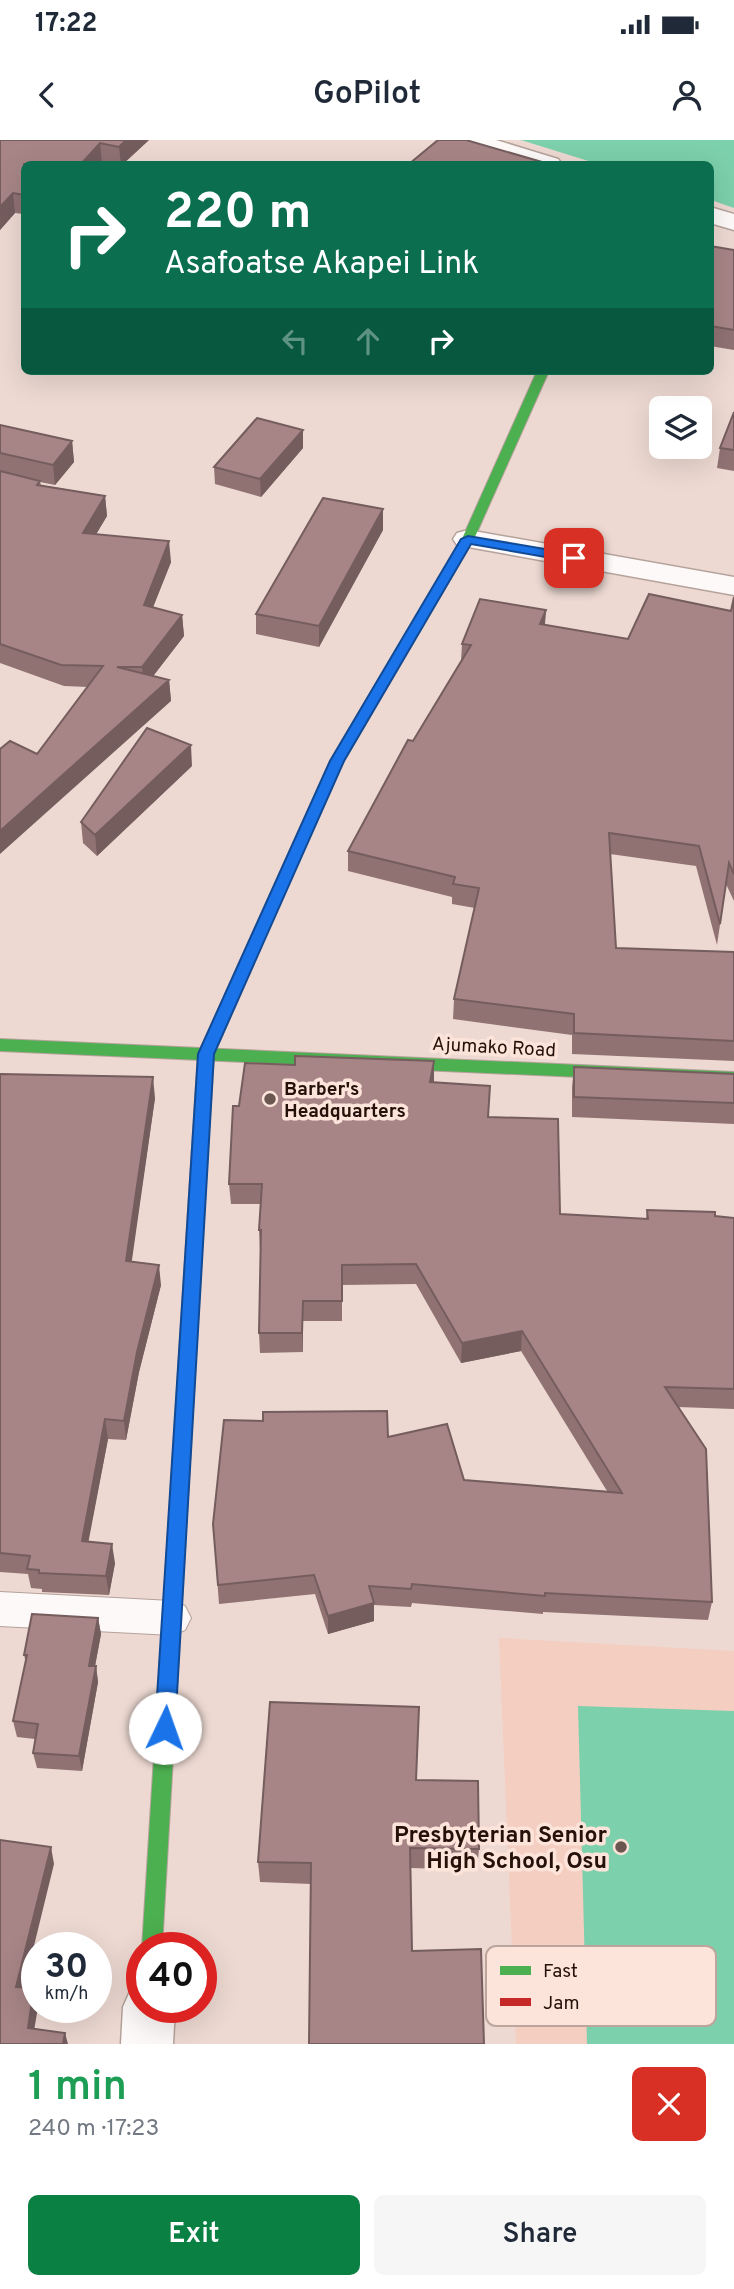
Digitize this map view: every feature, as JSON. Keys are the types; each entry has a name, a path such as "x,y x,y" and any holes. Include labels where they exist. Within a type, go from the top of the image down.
{"street":[{"path":"469,140 540,161"},
{"path":"714,216 734,222"},
{"path":"153,1932 206,1054 337,761 468,539 541,375"},
{"path":"468,539 734,586"},
{"name":"Ajumako Road","path":"0,1045 734,1078"},
{"path":"147,2044 148,2023"}],"lane":[{"path":"0,1609 172,1618"}],"shaded area":[{"name":"Presbyterian Senior High School, Osu","path":"499,1638 734,1651 734,2044 516,2044 515,2026 716,2026 716,1946 512,1946"}],"green space":[{"path":"521,140 734,140 734,208 714,201 714,161 588,161"},
{"path":"578,1706 734,1711 734,2044 587,2044 587,2026 716,2026 716,1946 584,1946"}],"building":[{"path":"0,140 126,140 119,147 100,143 84,161 21,161 21,194 13,193 0,207"},
{"path":"438,140 466,140 539,161 413,161"},
{"path":"714,247 734,250 734,330 714,327"},
{"path":"734,412 734,450 720,448"},
{"path":"257,418 303,430 260,479 214,467"},
{"path":"0,425 72,441 53,465 0,453"},
{"path":"0,471 40,481 37,485 105,496 83,533 169,541 144,605 182,615 142,667 117,667 169,680 0,831 0,749 10,741 37,754 103,666 61,665 0,644"},
{"path":"323,498 383,509 319,626 256,614"},
{"path":"649,594 731,611 734,597 734,874 729,863 720,924 699,846 609,833 616,948 734,952 734,1041 574,1033 574,1014 454,999 479,888 453,884 455,877 348,851 408,740 413,741 471,645 462,644 480,599 546,610 540,624 628,639"},
{"path":"147,728 191,745 95,835 81,822"},
{"path":"295,1056 434,1061 430,1082 490,1086 488,1117 558,1119 560,1214 648,1219 647,1210 715,1212 715,1216 734,1218 734,1389 665,1387 706,1449 712,1602 545,1593 545,1596 412,1584 411,1589 369,1586 374,1603 328,1616 314,1575 218,1585 213,1524 224,1420 263,1421 263,1412 387,1411 388,1437 447,1424 464,1480 622,1493 522,1331 462,1343 416,1264 342,1265 342,1301 303,1301 302,1333 259,1333 262,1184 229,1184 233,1106 239,1106 245,1063 295,1065"},
{"path":"574,1067 734,1074 734,1103 574,1097"},
{"path":"0,1074 153,1077 126,1261 159,1265 137,1352 124,1421 105,1419 82,1541 112,1544 106,1576 39,1573 39,1570 27,1569 30,1556 0,1553"},
{"path":"32,1614 98,1618 89,1666 96,1666 79,1756 33,1753 38,1724 13,1721 27,1655 24,1655"},
{"path":"270,1702 419,1707 416,1780 478,1781 479,1849 410,1848 412,1951 481,1949 484,2044 309,2044 311,1863 258,1862"},
{"path":"0,1840 51,1847 30,1932 21,1932 21,1967 16,1987 21,1987 21,2023 29,2023 28,2028 65,2033 63,2044 0,2044"}],"traffic: fast":[{"path":"285,877 337,761 468,539 541,375"},
{"path":"0,1045 734,1078"},
{"path":"153,1932 201,1132"}],"traffic: jam":[{"path":"201,1132 206,1054 285,877"}],"place":[{"name":"Barber's Headquarters","path":"270,1099"},
{"name":"Presbyterian Senior High School, Osu","path":"621,1847"}],"route":[{"path":"165,1728 206,1054 337,761 468,539 574,558"}]}
